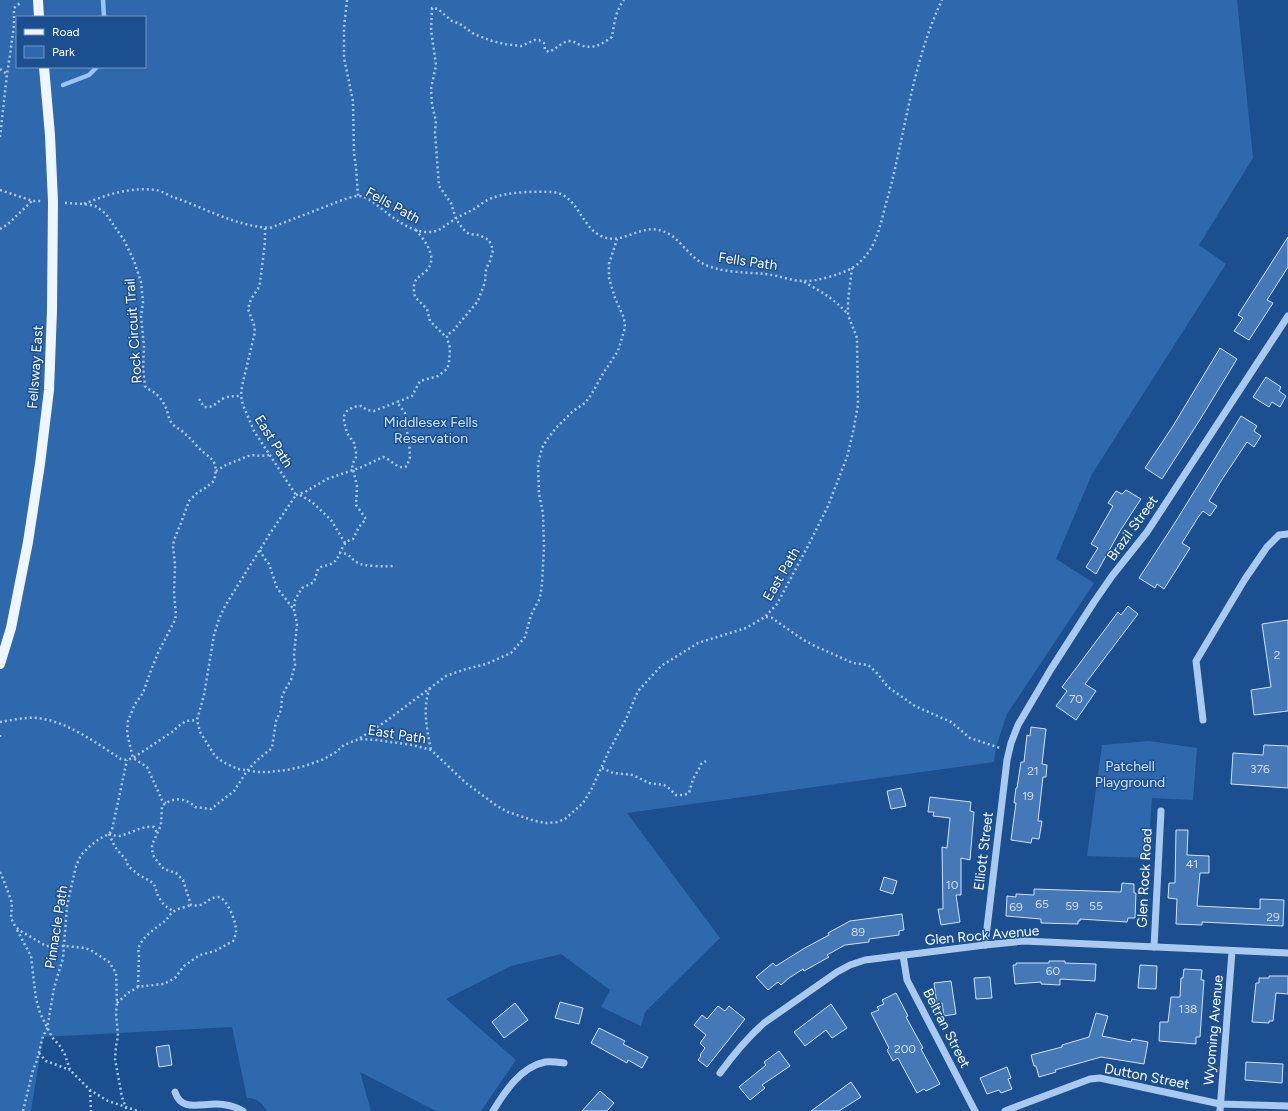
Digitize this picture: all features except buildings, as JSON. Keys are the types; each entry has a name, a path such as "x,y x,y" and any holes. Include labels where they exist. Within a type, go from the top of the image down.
{"main road":[{"path":"38,0 40,16"},
{"name":"Fellsway East","path":"0,664 11,628 28,542 40,464 49,390 52,310 53,202 50,136 44,68"}],"street":[{"name":"Brazil Street","path":"1007,760 1014,736 1025,712 1077,628 1112,576 1147,532 1288,316"},
{"path":"1203,720 1196,661 1245,579 1267,547 1279,535 1288,534"},
{"name":"Elliott Street","path":"985,945 1007,760"},
{"name":"Glen Rock Road","path":"1154,947 1161,811"},
{"name":"Glen Rock Avenue","path":"720,1073 736,1051 753,1032 764,1023 837,972 858,962 903,955 1024,941 1288,953"},
{"name":"Wyoming Avenue","path":"1220,1108 1232,951"},
{"name":"Beltran Street","path":"903,955 907,980 975,1111"},
{"path":"493,1111 515,1080 528,1069 545,1062 564,1063"},
{"name":"Dutton Street","path":"1005,1111 1090,1079 1100,1078 1220,1108 1288,1106"},
{"path":"175,1092 178,1101 182,1106 194,1107 214,1104 235,1107 243,1111"}],"path":[{"path":"347,0 344,28 344,58 353,100 354,153 358,196"},
{"path":"447,338 447,335 453,331 478,301 485,282 486,269 490,261 492,250 489,240 480,235 469,234 466,232 456,218 451,203 440,190 438,182 435,132 436,121 432,106 431,89 436,65 431,30 432,7 438,9 452,21 460,24 474,34 492,41 521,46 535,40 539,40 544,43 545,50 549,52 560,44 569,41 590,47 597,47 601,45 612,37 620,4 624,0"},
{"name":"Fells Path","path":"84,204 113,193 128,190 158,190 232,220 270,228 345,199 358,196 372,202 390,215 416,230 426,232 442,229 456,218 492,198 511,193 553,192 564,195 574,204 586,222 598,235 605,238 617,239 642,230 656,229 672,236 682,244 690,255 708,266 733,271 773,274 803,282 830,276 852,268 859,263 870,249 877,236 898,160 915,75 928,34 942,0"},
{"path":"0,137 6,74 14,25 14,8 20,3"},
{"path":"0,69 6,74"},
{"path":"0,190 33,201 8,224 0,229"},
{"path":"53,202 84,204"},
{"name":"Rock Circuit Trail","path":"84,204 95,206 106,214 124,240 142,282 143,303 141,316 144,346 143,368 146,389 155,392 166,408 170,421 208,455 213,462 216,471"},
{"name":"East Path","path":"265,228 260,283 248,305 255,332 241,396 254,431 269,455 298,495"},
{"path":"191,905 183,880 176,873 164,869 154,856 152,850 152,845 161,825 162,806 170,800 182,799 192,804 195,808 211,809 234,791 247,771 256,761 270,751 273,744 276,721 281,710 282,697 291,680 295,665 294,655 297,624 294,610 295,600 302,588 314,582 318,568 334,562 345,543 353,539 359,527 366,519 356,505 357,486 352,465 356,457 355,448 354,443 346,433 344,416 353,407 359,406 374,411 412,396 420,381 438,376 447,369 449,363 450,348 447,338 430,321 427,309 415,297 415,280 426,271 431,264 432,259 428,246 416,230"},
{"path":"359,739 385,722 446,676 486,664 511,653 525,637 531,615 540,598 542,584 544,547 543,513 539,494 538,464 542,448 556,428 573,411 585,403 591,395 618,351 625,328 624,318 608,278 617,239"},
{"name":"East Path","path":"848,315 852,268"},
{"name":"East Path","path":"196,720 200,732 215,756 231,766 247,771 269,772 305,766 324,759 344,746 359,739 394,742 431,750 466,783 508,812 534,821 547,823 565,819 583,803 602,768 638,692 661,666 698,643 746,628 765,617 777,604 828,506 847,458 858,405 857,338 848,315 839,304 803,282"},
{"path":"200,400 204,407 212,407 224,398 241,396"},
{"path":"0,722 28,718 45,719 74,730 121,759 127,760 133,758 186,721 196,720 204,695 214,635 219,619 225,606 268,535 298,495 326,479 353,471 383,458 388,459 400,467 404,468 408,465 410,447 405,413 397,402"},
{"path":"166,803 162,800 147,767 133,758 127,733 128,721 135,704 144,693 158,653 175,620 174,540 182,523 189,501 214,480 216,471 226,465 251,456 269,455"},
{"path":"298,495 312,502 331,520 345,543"},
{"path":"260,549 264,558 269,564 277,588 294,610"},
{"path":"338,553 348,554 357,563 365,565 393,566"},
{"path":"765,617 772,618 802,639 840,658 853,663 868,665 876,672 888,687 915,706 951,722 970,738 1009,751"},
{"path":"430,688 427,695 426,721 431,750"},
{"path":"0,735 0,740"},
{"path":"127,760 114,822 109,834 115,847 126,860 128,866 138,875 154,884 158,896 164,905 173,911"},
{"path":"602,768 613,772 633,775 656,785 664,785 676,795 684,795 689,793 693,779 699,769 700,764 706,761"},
{"path":"109,834 121,836 137,829 152,826 157,833"},
{"name":"Pinnacle Path","path":"23,1111 33,1070 43,1036 47,1029 54,988 63,958 67,906 76,866 81,855 90,846 109,834"},
{"path":"0,872 12,903 11,918 31,956 36,999 40,1013 52,1038 63,1050 70,1070"},
{"path":"117,1003 128,993 138,987 164,984 174,978 184,966 200,955 215,951 233,941 237,932 231,909 223,899 216,897 203,905 191,905 173,911 166,920 152,930 137,950 138,987"},
{"path":"15,926 24,934 46,946 85,948 92,951 109,962 116,972 116,1013 118,1036 115,1059 122,1097 126,1109"},
{"path":"39,1053 46,1061 70,1070 90,1090 108,1101 126,1109 138,1111"},
{"path":"90,1090 91,1111"}],"green space":[{"name":"Middlesex Fells Reservation","path":"0,0 1237,0 1253,158 1199,245 1226,264 1092,474 1056,559 1094,583 1007,714 996,747 994,762 627,813 720,938 645,1012 641,1026 601,1007 610,990 561,954 511,966 446,999 516,1060 481,1111 436,1111 360,1072 371,1111 267,1111 259,1102 254,1099 247,1098 232,1027 43,1037 31,1111 0,1111"},
{"name":"Patchell Playground","path":"1149,741 1197,748 1193,800 1152,798 1148,858 1087,856 1102,745"}],"waterway":[{"path":"103,0 104,16"},
{"path":"63,85 89,75 96,68"}]}
